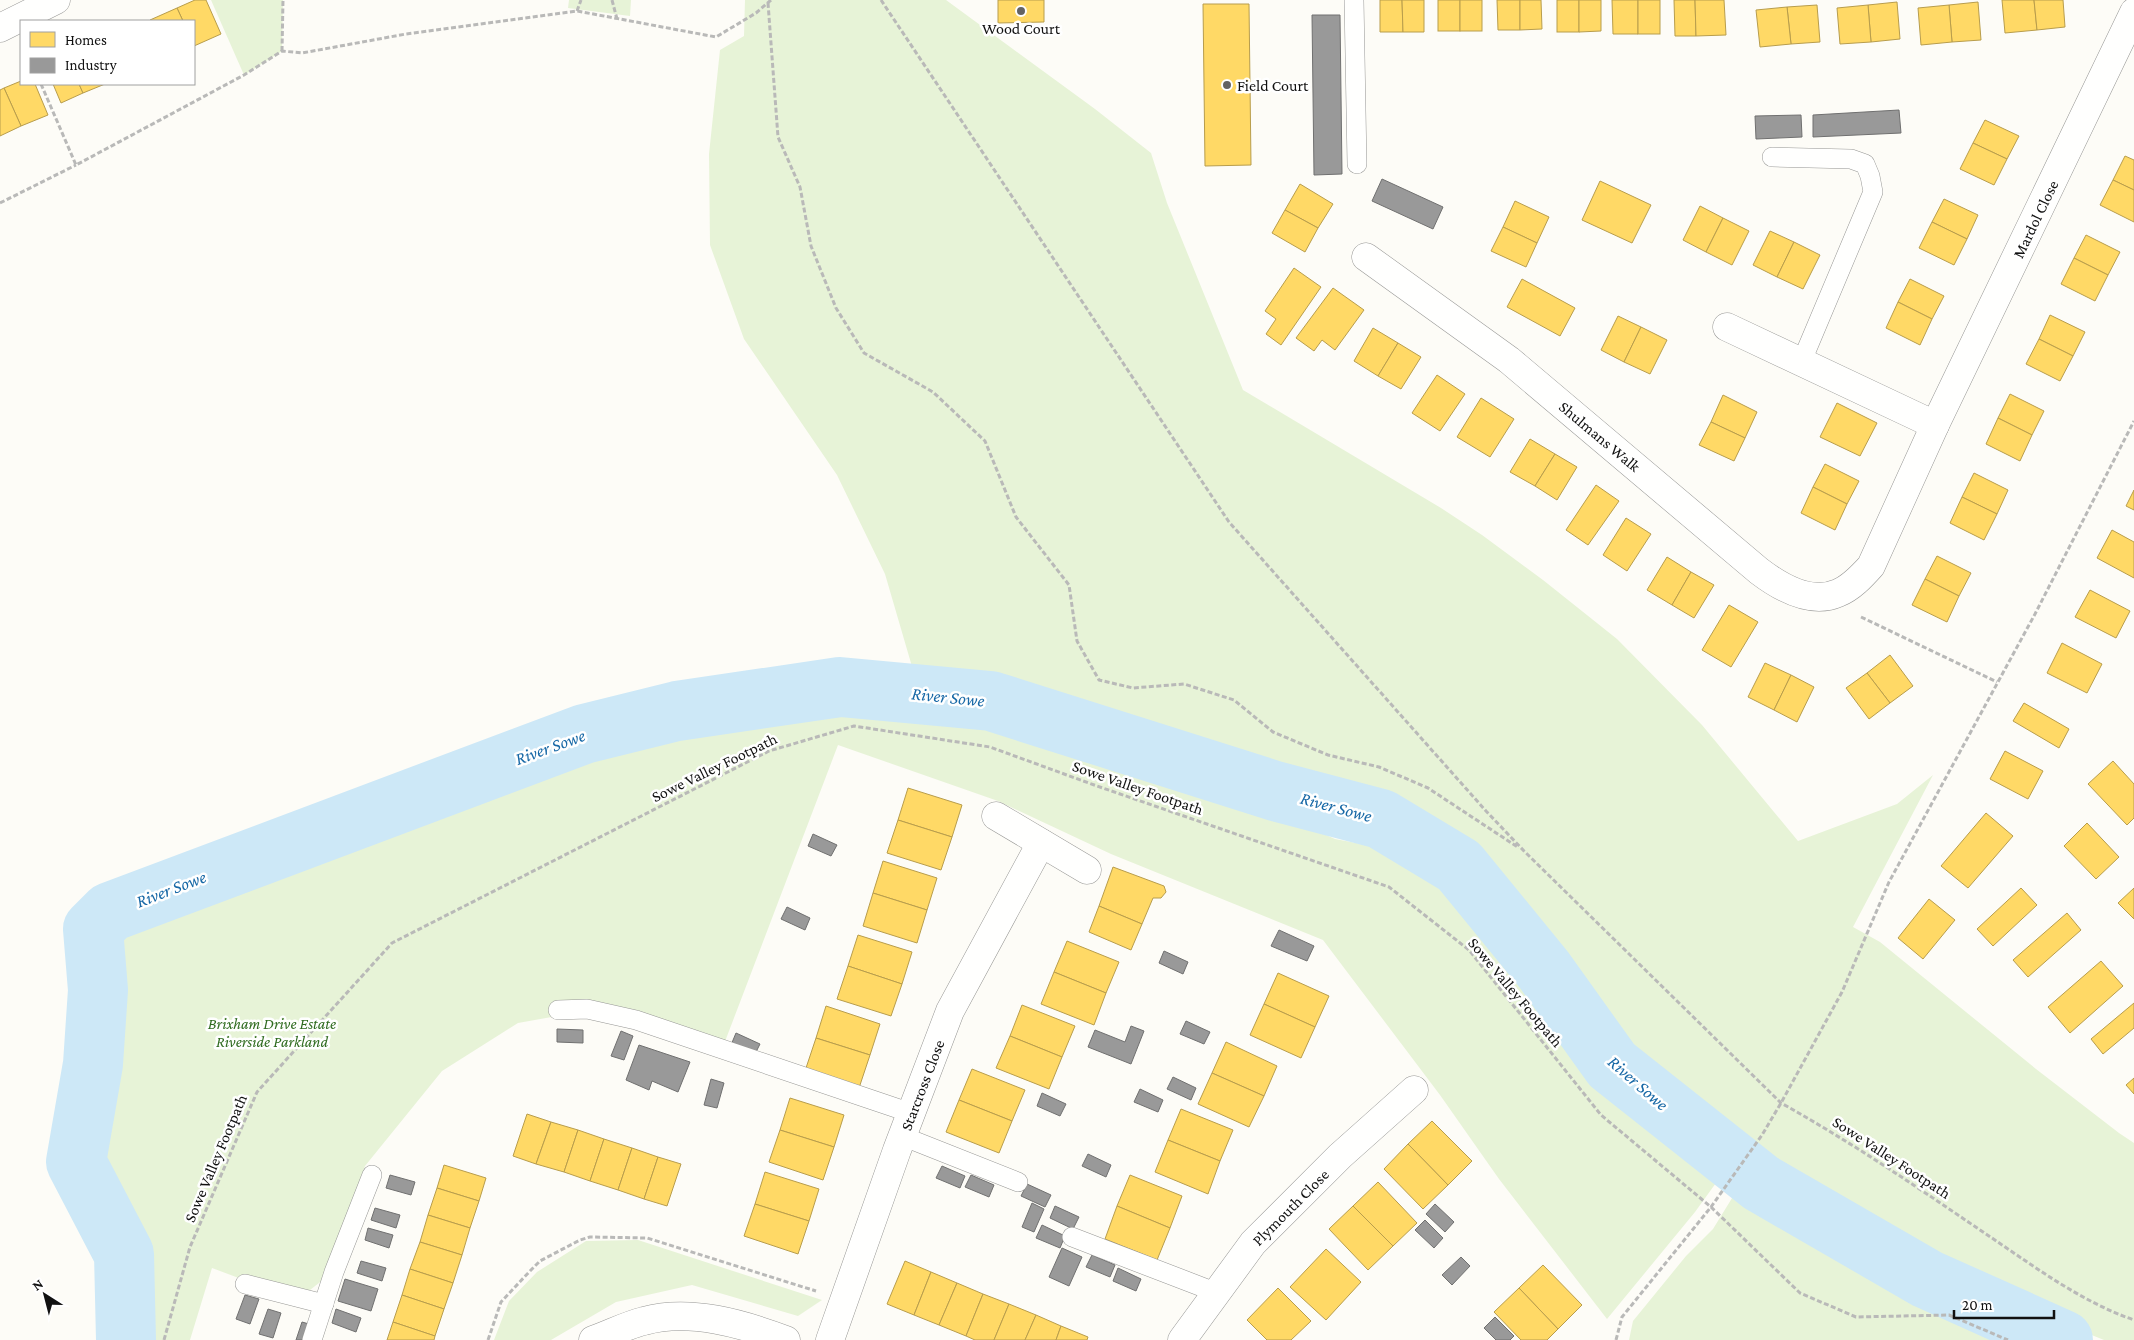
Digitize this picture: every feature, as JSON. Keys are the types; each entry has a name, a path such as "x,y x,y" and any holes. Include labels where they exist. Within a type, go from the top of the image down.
{"street":[{"path":"0,28 56,0"},
{"name":"Mardol Close","path":"1838,594 1855,582 1872,566 1935,425 2134,12"},
{"name":"Shulmans Walk","path":"1366,257 1509,360 1776,584 1798,593 1819,597 1838,594"},
{"path":"1726,327 1935,425"},
{"path":"996,816 1087,870"},
{"name":"Starcross Close","path":"830,1340 950,1011 1041,843"},
{"name":"Plymouth Close","path":"1182,1340 1215,1292 1252,1244 1340,1156 1414,1090"},
{"path":"593,1340 644,1320 692,1316 750,1327 786,1340"}],"lane":[{"path":"1354,0 1357,164"},
{"path":"1772,157 1851,159 1865,164 1872,184 1873,192 1801,362"},
{"path":"558,1010 587,1009 636,1020 907,1125 1018,1182"},
{"path":"312,1340 334,1272 372,1175"},
{"path":"1072,1237 1215,1292"},
{"path":"245,1284 324,1304"}],"path":[{"path":"282,51 283,0"},
{"path":"577,11 581,0"},
{"path":"612,0 617,19"},
{"path":"881,0 1230,522 1486,811 1524,851"},
{"path":"0,203 76,165 244,75 282,51 302,53 406,34 577,11 716,37 770,1"},
{"path":"770,1 778,137 800,187 811,246 836,308 864,353 932,392 985,441 1016,517 1069,585 1077,641 1099,680 1132,688 1184,684 1234,700 1274,732 1328,755 1380,767 1428,788 1524,851"},
{"path":"41,85 76,165"},
{"path":"1616,1340 1622,1317 1711,1207 1762,1136 1781,1103 1842,992 1889,882 2134,422"},
{"path":"1838,594 1859,616 1997,682"},
{"name":"Sowe Valley Footpath","path":"164,1340 190,1248 257,1092 392,943 769,752 854,726 990,747 1389,887 1469,950 1601,1115 1711,1207 1800,1293 1856,1317 1949,1315 2008,1340"},
{"name":"Sowe Valley Footpath","path":"1524,851 1781,1103 1830,1130 2045,1273 2106,1310 2134,1320"},
{"path":"488,1340 501,1302 530,1271 540,1261 580,1240 590,1237 647,1238 845,1300"}],"green space":[{"path":"211,0 283,0 282,51 244,75"},
{"path":"569,0 631,0 630,16 568,8"},
{"path":"745,0 946,0 1095,109 1151,153 1167,203 1243,390 1441,508 1482,535 1543,580 1617,639 1702,725 1798,841 1897,804 1933,775 1853,927 1880,942 2036,1069 2134,1143 2134,1340 2104,1340 1955,1280 1837,1214 1763,1154 1741,1133 1688,1110 1622,1054 1535,929 1475,853 1387,798 1240,751 1110,714 1050,702 998,682 913,670 885,574 837,475 744,339 710,245 709,154 720,50 744,36"},
{"name":"Brixham Drive Estate Riverside Parkland","path":"845,703 914,706 1013,723 1227,790 1335,839 1367,845 1398,844 1448,872 1501,929 1638,1120 1659,1140 1697,1156 1721,1176 1695,1212 1607,1319 1499,1179 1440,1095 1323,940 1111,854 998,801 838,745 721,1052 574,1013 518,1023 442,1071 365,1166 324,1279 310,1290 279,1293 212,1268 190,1340 140,1340 145,1323 146,1269 137,1247 101,1187 92,1158 116,1041 110,1007 105,935 117,921 198,893 533,761 651,724 722,712"},
{"path":"1737,1190 1773,1211 1817,1244 1866,1260 1934,1299 2027,1340 1629,1340 1633,1321 1686,1256 1713,1229"},
{"path":"638,1240 822,1300 798,1316 692,1285 616,1302 551,1340 494,1340 509,1301 537,1272 586,1241"}],"building: Homes":[{"path":"195,0 206,0 221,34 195,46 195,20 183,20 177,8"},
{"name":"Wood Court","path":"998,0 1044,0 1044,22 998,23"},
{"path":"1380,0 1402,0 1403,32 1380,32"},
{"path":"1402,0 1424,0 1424,32 1403,32"},
{"path":"1438,0 1460,0 1460,31 1438,31"},
{"path":"1460,0 1482,0 1482,31 1460,31"},
{"path":"1497,0 1520,0 1520,30 1498,30"},
{"path":"1520,0 1541,0 1542,29 1520,30"},
{"path":"1557,0 1579,0 1579,32 1557,32"},
{"path":"1579,0 1601,0 1601,31 1579,32"},
{"path":"1612,0 1638,0 1638,34 1613,34"},
{"path":"1638,0 1660,0 1660,34 1638,34"},
{"path":"1674,0 1695,0 1696,36 1675,36"},
{"path":"1695,0 1724,0 1726,35 1696,36"},
{"path":"2002,0 2034,0 2037,30 2005,33"},
{"path":"2034,0 2063,0 2065,27 2037,30"},
{"path":"1897,2 1900,39 1871,42 1868,5"},
{"path":"1978,2 1981,40 1952,42 1949,5"},
{"name":"Field Court","path":"1203,4 1249,4 1251,165 1205,166"},
{"path":"1817,5 1820,42 1791,44 1787,7"},
{"path":"1868,5 1871,42 1840,44 1837,8"},
{"path":"1949,5 1952,42 1921,45 1918,8"},
{"path":"1787,7 1791,44 1760,47 1756,10"},
{"path":"177,8 183,20 150,20"},
{"path":"20,81 20,85 35,85 48,115 21,126 4,88"},
{"path":"53,85 79,85 83,93 61,103"},
{"path":"79,85 103,85 83,93"},
{"path":"4,88 21,126 0,136 0,90"},
{"path":"1985,120 2019,136 2007,159 1973,143"},
{"path":"1973,143 2007,159 1994,185 1960,169"},
{"path":"2125,156 2134,160 2134,190 2113,180"},
{"path":"2113,180 2134,190 2134,222 2100,205"},
{"path":"1600,181 1651,205 1632,243 1582,220"},
{"path":"1300,184 1333,204 1318,228 1285,210"},
{"path":"1944,199 1978,215 1967,239 1932,222"},
{"path":"1515,201 1549,217 1537,243 1503,227"},
{"path":"1700,206 1723,218 1706,252 1683,240"},
{"path":"1285,210 1318,228 1305,252 1272,233"},
{"path":"1723,218 1749,231 1732,265 1706,252"},
{"path":"1932,222 1967,239 1954,265 1919,248"},
{"path":"1503,227 1537,243 1526,267 1491,251"},
{"path":"1770,231 1794,242 1777,277 1753,265"},
{"path":"2086,235 2120,252 2108,275 2074,258"},
{"path":"1794,242 1820,255 1803,289 1777,277"},
{"path":"2074,258 2108,275 2095,301 2061,284"},
{"path":"1294,268 1321,287 1281,345 1266,334 1276,319 1265,311"},
{"path":"1522,279 1575,308 1560,336 1507,307"},
{"path":"1910,279 1944,296 1932,319 1898,302"},
{"path":"1333,288 1364,310 1335,350 1322,340 1314,351 1296,338"},
{"path":"1898,302 1932,319 1920,345 1886,328"},
{"path":"2050,315 2085,332 2073,356 2039,339"},
{"path":"1618,316 1641,327 1624,362 1601,350"},
{"path":"1641,327 1667,340 1650,374 1624,362"},
{"path":"1373,328 1398,343 1378,376 1354,361"},
{"path":"2039,339 2073,356 2060,381 2026,364"},
{"path":"1398,343 1421,357 1401,389 1378,376"},
{"path":"1437,375 1465,394 1440,431 1412,413"},
{"path":"2010,394 2044,411 2032,435 1998,418"},
{"path":"1723,395 1757,412 1745,438 1711,422"},
{"path":"1481,398 1514,419 1490,457 1457,437"},
{"path":"1837,403 1877,423 1860,456 1820,437"},
{"path":"1998,418 2032,435 2020,461 1986,444"},
{"path":"1711,422 1745,438 1734,461 1699,445"},
{"path":"1530,439 1555,454 1535,486 1510,472"},
{"path":"1555,454 1577,467 1557,500 1535,486"},
{"path":"1825,464 1859,481 1847,504 1813,487"},
{"path":"1974,473 2008,490 1997,514 1962,497"},
{"path":"1596,485 1619,501 1588,545 1566,530"},
{"path":"1813,487 1847,504 1835,530 1801,513"},
{"path":"2134,490 2134,510 2126,506"},
{"path":"1962,497 1997,514 1984,540 1950,523"},
{"path":"1626,518 1651,534 1627,571 1603,555"},
{"path":"2112,530 2134,542 2134,578 2097,558"},
{"path":"1937,556 1971,573 1959,596 1925,579"},
{"path":"1667,557 1691,572 1672,605 1647,590"},
{"path":"1691,572 1714,585 1694,618 1672,605"},
{"path":"1925,579 1959,596 1947,622 1912,605"},
{"path":"2090,590 2130,611 2116,638 2075,617"},
{"path":"1729,605 1758,622 1731,667 1702,650"},
{"path":"2062,643 2102,664 2087,693 2047,673"},
{"path":"1890,655 1913,686 1890,703 1867,673"},
{"path":"1765,663 1791,675 1774,710 1748,697"},
{"path":"1867,673 1890,703 1869,719 1846,688"},
{"path":"1791,675 1814,687 1797,722 1774,710"},
{"path":"2024,703 2069,729 2059,748 2013,721"},
{"path":"2005,751 2043,771 2028,799 1990,779"},
{"path":"2113,761 2134,784 2134,818 2127,825 2088,784"},
{"path":"908,788 962,805 952,837 898,820"},
{"path":"1986,813 2013,836 1968,888 1941,866"},
{"path":"898,820 952,837 941,870 887,853"},
{"path":"2087,823 2119,857 2096,879 2064,846"},
{"path":"883,861 937,878 927,910 873,893"},
{"path":"1113,867 1164,886 1166,892 1161,898 1153,898 1142,924 1099,906"},
{"path":"2021,888 2037,905 1993,946 1977,929"},
{"path":"2134,888 2134,919 2118,903"},
{"path":"873,893 927,910 917,943 863,926"},
{"path":"1929,899 1955,920 1923,959 1898,938"},
{"path":"1099,906 1142,924 1131,950 1089,932"},
{"path":"2067,913 2081,930 2028,977 2013,960"},
{"path":"858,935 912,952 902,984 848,966"},
{"path":"1067,941 1119,962 1106,993 1054,972"},
{"path":"2101,961 2123,986 2070,1033 2048,1007"},
{"path":"848,966 902,984 891,1016 837,999"},
{"path":"1054,972 1106,993 1094,1025 1041,1004"},
{"path":"1278,973 1329,996 1315,1027 1264,1004"},
{"path":"2134,1003 2134,1028 2103,1054 2091,1039"},
{"path":"1264,1004 1315,1027 1301,1058 1250,1035"},
{"path":"1022,1005 1075,1026 1062,1057 1010,1036"},
{"path":"826,1006 880,1024 870,1055 816,1038"},
{"path":"1010,1036 1062,1057 1049,1089 996,1068"},
{"path":"816,1038 870,1055 859,1088 805,1071"},
{"path":"1226,1042 1277,1066 1264,1096 1212,1073"},
{"path":"972,1069 1025,1090 1012,1121 959,1100"},
{"path":"1212,1073 1264,1096 1249,1127 1198,1104"},
{"path":"2134,1078 2134,1094 2126,1085"},
{"path":"790,1098 844,1115 834,1147 780,1130"},
{"path":"959,1100 1012,1121 999,1153 946,1132"},
{"path":"1181,1109 1233,1130 1220,1161 1168,1140"},
{"path":"527,1114 551,1122 536,1164 513,1156"},
{"path":"1432,1121 1472,1161 1448,1185 1408,1144"},
{"path":"551,1122 578,1130 564,1172 536,1164"},
{"path":"578,1130 604,1139 590,1181 564,1172"},
{"path":"780,1130 834,1147 823,1180 769,1162"},
{"path":"604,1139 632,1148 618,1190 590,1181"},
{"path":"1168,1140 1220,1161 1208,1194 1155,1172"},
{"path":"1408,1144 1448,1185 1423,1209 1384,1169"},
{"path":"632,1148 658,1157 644,1199 618,1190"},
{"path":"658,1157 681,1164 667,1206 644,1199"},
{"path":"444,1165 486,1178 479,1201 437,1188"},
{"path":"765,1172 819,1189 809,1221 755,1204"},
{"path":"1130,1175 1182,1196 1170,1228 1117,1206"},
{"path":"1378,1182 1417,1223 1393,1246 1353,1206"},
{"path":"437,1188 479,1201 470,1228 428,1215"},
{"path":"755,1204 809,1221 798,1254 744,1236"},
{"path":"1117,1206 1170,1228 1157,1260 1105,1239"},
{"path":"1353,1206 1393,1246 1368,1270 1329,1229"},
{"path":"428,1215 470,1228 462,1255 420,1242"},
{"path":"420,1242 462,1255 453,1283 410,1269"},
{"path":"1326,1249 1361,1282 1326,1320 1290,1287"},
{"path":"905,1261 931,1272 914,1315 887,1304"},
{"path":"1543,1265 1582,1305 1558,1329 1519,1288"},
{"path":"410,1269 453,1283 444,1309 402,1295"},
{"path":"931,1272 957,1283 939,1325 914,1315"},
{"path":"957,1283 983,1294 966,1336 939,1325"},
{"path":"1278,1288 1311,1321 1291,1340 1267,1340 1247,1320"},
{"path":"1519,1288 1558,1329 1547,1340 1521,1340 1494,1312"},
{"path":"983,1294 1009,1304 994,1340 975,1340 966,1336"},
{"path":"402,1295 444,1309 435,1336 393,1322"},
{"path":"1009,1304 1036,1315 1025,1340 994,1340"},
{"path":"1036,1315 1061,1326 1056,1340 1025,1340"},
{"path":"393,1322 435,1336 434,1340 387,1340"},
{"path":"1061,1326 1088,1337 1087,1340 1056,1340"}],"building: Industry":[{"path":"1312,15 1340,15 1342,174 1314,175"},
{"path":"1899,110 1901,133 1813,137 1813,115"},
{"path":"1801,115 1802,137 1756,139 1755,116"},
{"path":"1382,179 1443,207 1433,229 1372,201"},
{"path":"813,834 837,845 831,856 808,846"},
{"path":"787,907 810,918 805,930 781,919"},
{"path":"1279,930 1314,946 1307,961 1271,946"},
{"path":"1164,951 1188,962 1183,974 1159,963"},
{"path":"1186,1021 1210,1032 1204,1044 1180,1034"},
{"path":"1131,1026 1144,1031 1131,1064 1088,1047 1095,1030 1125,1042"},
{"path":"557,1029 583,1030 583,1043 557,1042"},
{"path":"621,1031 633,1036 624,1060 611,1056"},
{"path":"736,1033 760,1044 754,1056 731,1045"},
{"path":"639,1045 690,1062 678,1092 652,1081 649,1090 626,1080"},
{"path":"1173,1077 1196,1088 1191,1100 1167,1089"},
{"path":"711,1079 724,1083 717,1108 704,1105"},
{"path":"1140,1089 1163,1100 1158,1112 1134,1102"},
{"path":"1042,1093 1066,1104 1060,1116 1037,1106"},
{"path":"1088,1154 1111,1165 1106,1177 1082,1166"},
{"path":"942,1166 965,1176 960,1188 936,1178"},
{"path":"390,1175 415,1182 411,1195 386,1188"},
{"path":"971,1175 994,1185 989,1197 965,1187"},
{"path":"1027,1184 1051,1195 1045,1207 1021,1196"},
{"path":"1032,1203 1044,1209 1034,1232 1022,1227"},
{"path":"1435,1204 1454,1222 1445,1232 1426,1214"},
{"path":"1055,1206 1079,1217 1073,1229 1050,1218"},
{"path":"375,1208 400,1215 396,1228 371,1220"},
{"path":"1425,1220 1443,1238 1434,1248 1415,1230"},
{"path":"1042,1225 1065,1236 1060,1248 1036,1238"},
{"path":"368,1228 393,1235 389,1248 365,1240"},
{"path":"1062,1248 1082,1257 1069,1286 1049,1277"},
{"path":"1092,1255 1115,1265 1110,1277 1086,1267"},
{"path":"1461,1257 1470,1266 1452,1285 1442,1275"},
{"path":"361,1261 386,1268 382,1281 357,1273"},
{"path":"1118,1268 1141,1279 1136,1291 1113,1281"},
{"path":"345,1279 378,1289 371,1311 338,1301"},
{"path":"245,1295 259,1299 250,1324 236,1319"},
{"path":"268,1309 281,1313 273,1338 259,1334"},
{"path":"336,1309 361,1318 356,1332 332,1323"},
{"path":"1495,1317 1514,1336 1510,1340 1496,1340 1484,1328"},
{"path":"302,1322 316,1326 311,1340 296,1340"}],"waterway":[{"name":"River Sowe","path":"126,1340 124,1254 76,1162 93,1064 98,990 93,929 110,912 584,734 677,711 840,687 991,701 1275,791 1381,819 1459,866 1544,970 1612,1065 1761,1183 1927,1279 2063,1340"}],"place":[{"name":"Wood Court","path":"1021,11"},
{"name":"Field Court","path":"1227,85"}]}
